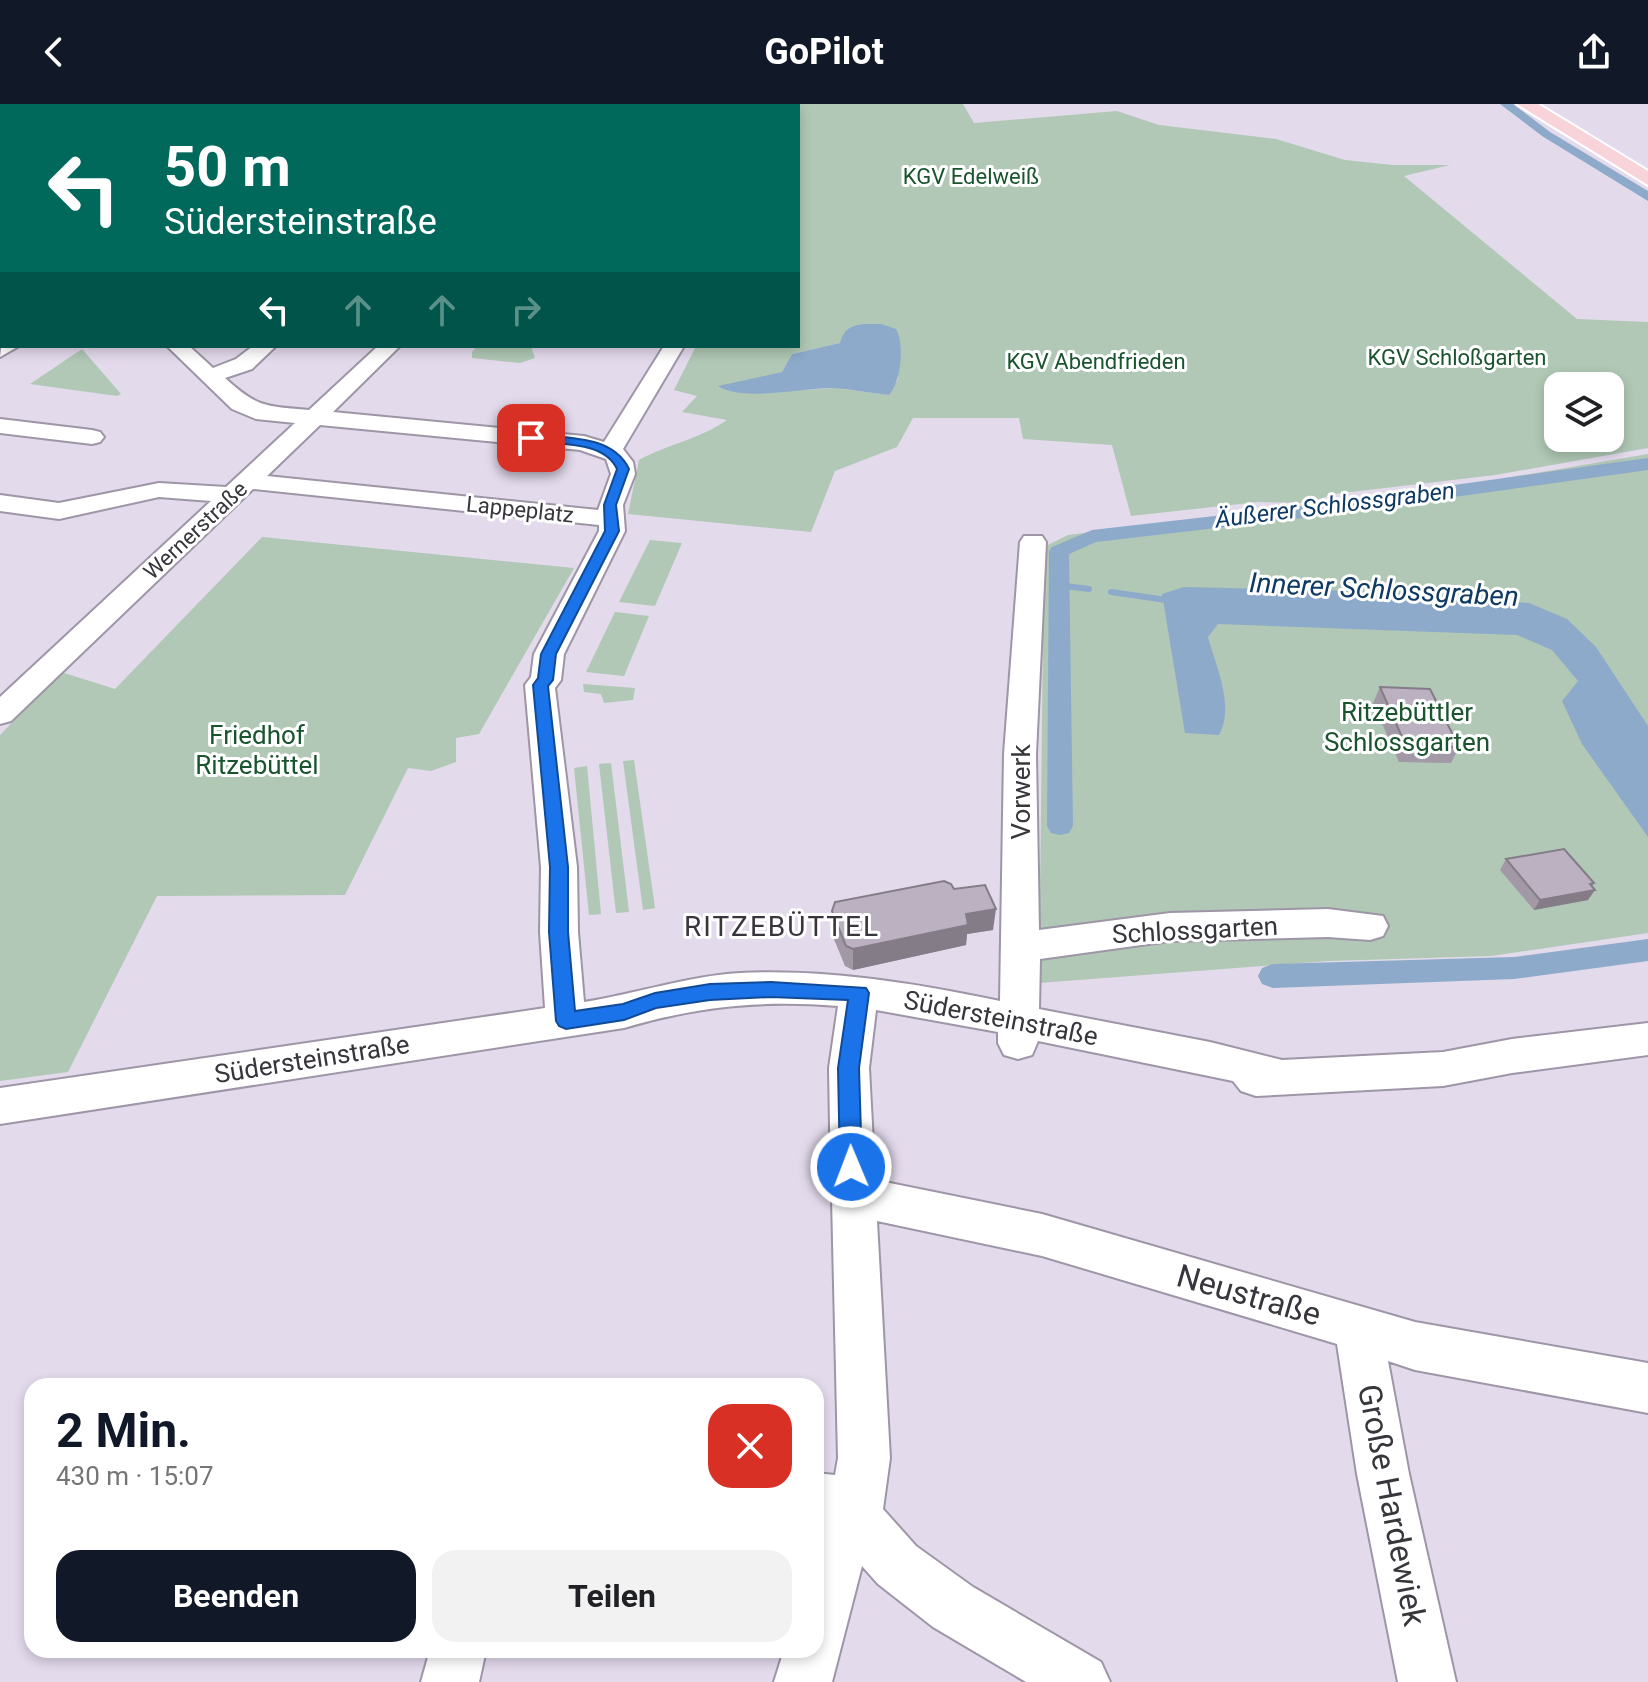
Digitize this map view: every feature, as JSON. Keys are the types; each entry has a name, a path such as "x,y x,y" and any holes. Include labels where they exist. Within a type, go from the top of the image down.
{"main road":[{"path":"1526,104 1648,179"}],"street":[{"path":"179,348 248,409 275,415 316,416 584,443 610,451 673,348"},
{"path":"210,376 244,364 264,348"},
{"name":"Wernerstraße","path":"0,714 388,348"},
{"path":"0,426 92,437"},
{"name":"Lappeplatz","path":"0,503 59,511 159,490 239,488 611,519 610,505 623,469 619,459 610,451"},
{"path":"566,1021 559,932 559,867 540,685 546,680 549,654 612,531 611,519"},
{"name":"Vorwerk","path":"1018,1032 1020,754 1033,542"},
{"name":"Schlossgarten","path":"1021,947 1170,927 1328,923 1370,926"},
{"path":"824,1606 835,1565 835,1508 864,1458 851,1192 849,1068 858,1003"},
{"name":"Südersteinstraße","path":"0,1106 624,1012 646,1016 858,1003 924,1022 1018,1032 1113,1064 1202,1078 1244,1080 1402,1073 1476,1065 1562,1067 1648,1064"},
{"name":"Südersteinstraße","path":"1476,1065 1512,1056 1648,1039"},
{"name":"Neustraße","path":"851,1192 883,1203 1077,1245 1415,1346 1640,1387"},
{"name":"Große Hardewiek","path":"1358,1327 1383,1474 1427,1682"},
{"path":"835,1508 897,1565 942,1599 1081,1682"},
{"path":"450,1682 456,1658"},
{"path":"803,1682 810,1658"}],"green space":[{"path":"800,104 963,104 974,123 1117,111 1159,125 1276,139 1345,160 1393,165 1450,165 1404,176 1577,319 1648,322 1648,448 1495,475 1334,494 1308,503 1258,502 1131,516 1112,445 1023,439 1019,418 913,418 897,447 835,471 811,532 628,514 639,460 727,420 682,412 697,396 674,390 695,348 800,348","holes":["840,343 898,363 898,379 889,395 835,388 747,393 724,390 782,372 792,354"]},
{"path":"475,348 532,348 535,358 520,363 472,358"},
{"path":"82,349 121,394 117,396 30,384"},
{"name":"Ritzebüttler Schlossgarten","path":"1648,454 1648,933 1491,956 1329,961 1039,983 1044,547 1068,535 1476,483"},
{"name":"Friedhof Ritzebüttel","path":"262,537 574,568 479,734 456,738 456,762 431,771 408,768 345,895 157,896 68,1072 0,1081 0,735 61,672 115,689"},
{"path":"650,540 682,543 655,606 619,602"},
{"path":"615,612 649,616 624,676 586,672"},
{"path":"583,684 635,688 633,700 604,703 601,694 584,692"},
{"path":"634,760 655,908 643,910 623,761"},
{"path":"611,763 629,912 616,913 599,764"},
{"path":"587,766 601,914 589,915 574,768"}],"water":[{"path":"864,324 881,324 896,329 899,336 899,373 889,395 832,388 757,394 729,391 718,386 782,372 792,354 840,343 848,329"},
{"name":"Innerer Schlossgraben","path":"1184,587 1361,591 1529,603 1567,619 1596,647 1648,726 1648,837 1582,744 1562,701 1578,681 1552,650 1517,635 1218,624 1208,637 1225,699 1223,724 1219,735 1185,733 1162,594"}],"building":[{"path":"1380,687 1430,689 1459,747 1406,746"},
{"path":"1564,849 1594,883 1590,884 1595,890 1540,900 1506,859"},
{"path":"944,881 954,889 985,885 996,909 966,914 968,925 853,949 846,946 832,911 835,902"}],"waterway":[{"path":"1506,104 1546,134 1648,197"},
{"name":"Äußerer Schlossgraben","path":"1060,826 1059,551 1092,536 1303,512 1648,464"},
{"name":"Äußerer Schlossgraben","path":"1058,585 1089,589"},
{"name":"Äußerer Schlossgraben","path":"1111,592 1173,601"},
{"name":"Äußerer Schlossgraben","path":"1273,976 1514,968 1648,950"}],"district":[{"name":"RITZEBÜTTEL","path":"782,926"}],"route":[{"path":"531,438 603,447 617,456 623,469 610,505 612,531 549,654 546,680 540,685 559,867 559,932 566,1021 624,1012 655,1001 710,992 771,989 859,993 849,1068 851,1167"}],"park label":[{"name":"KGV Edelweiß","path":"971,176"},
{"name":"KGV Schloßgarten","path":"1457,357"},
{"name":"KGV Abendfrieden","path":"1096,361"}]}
